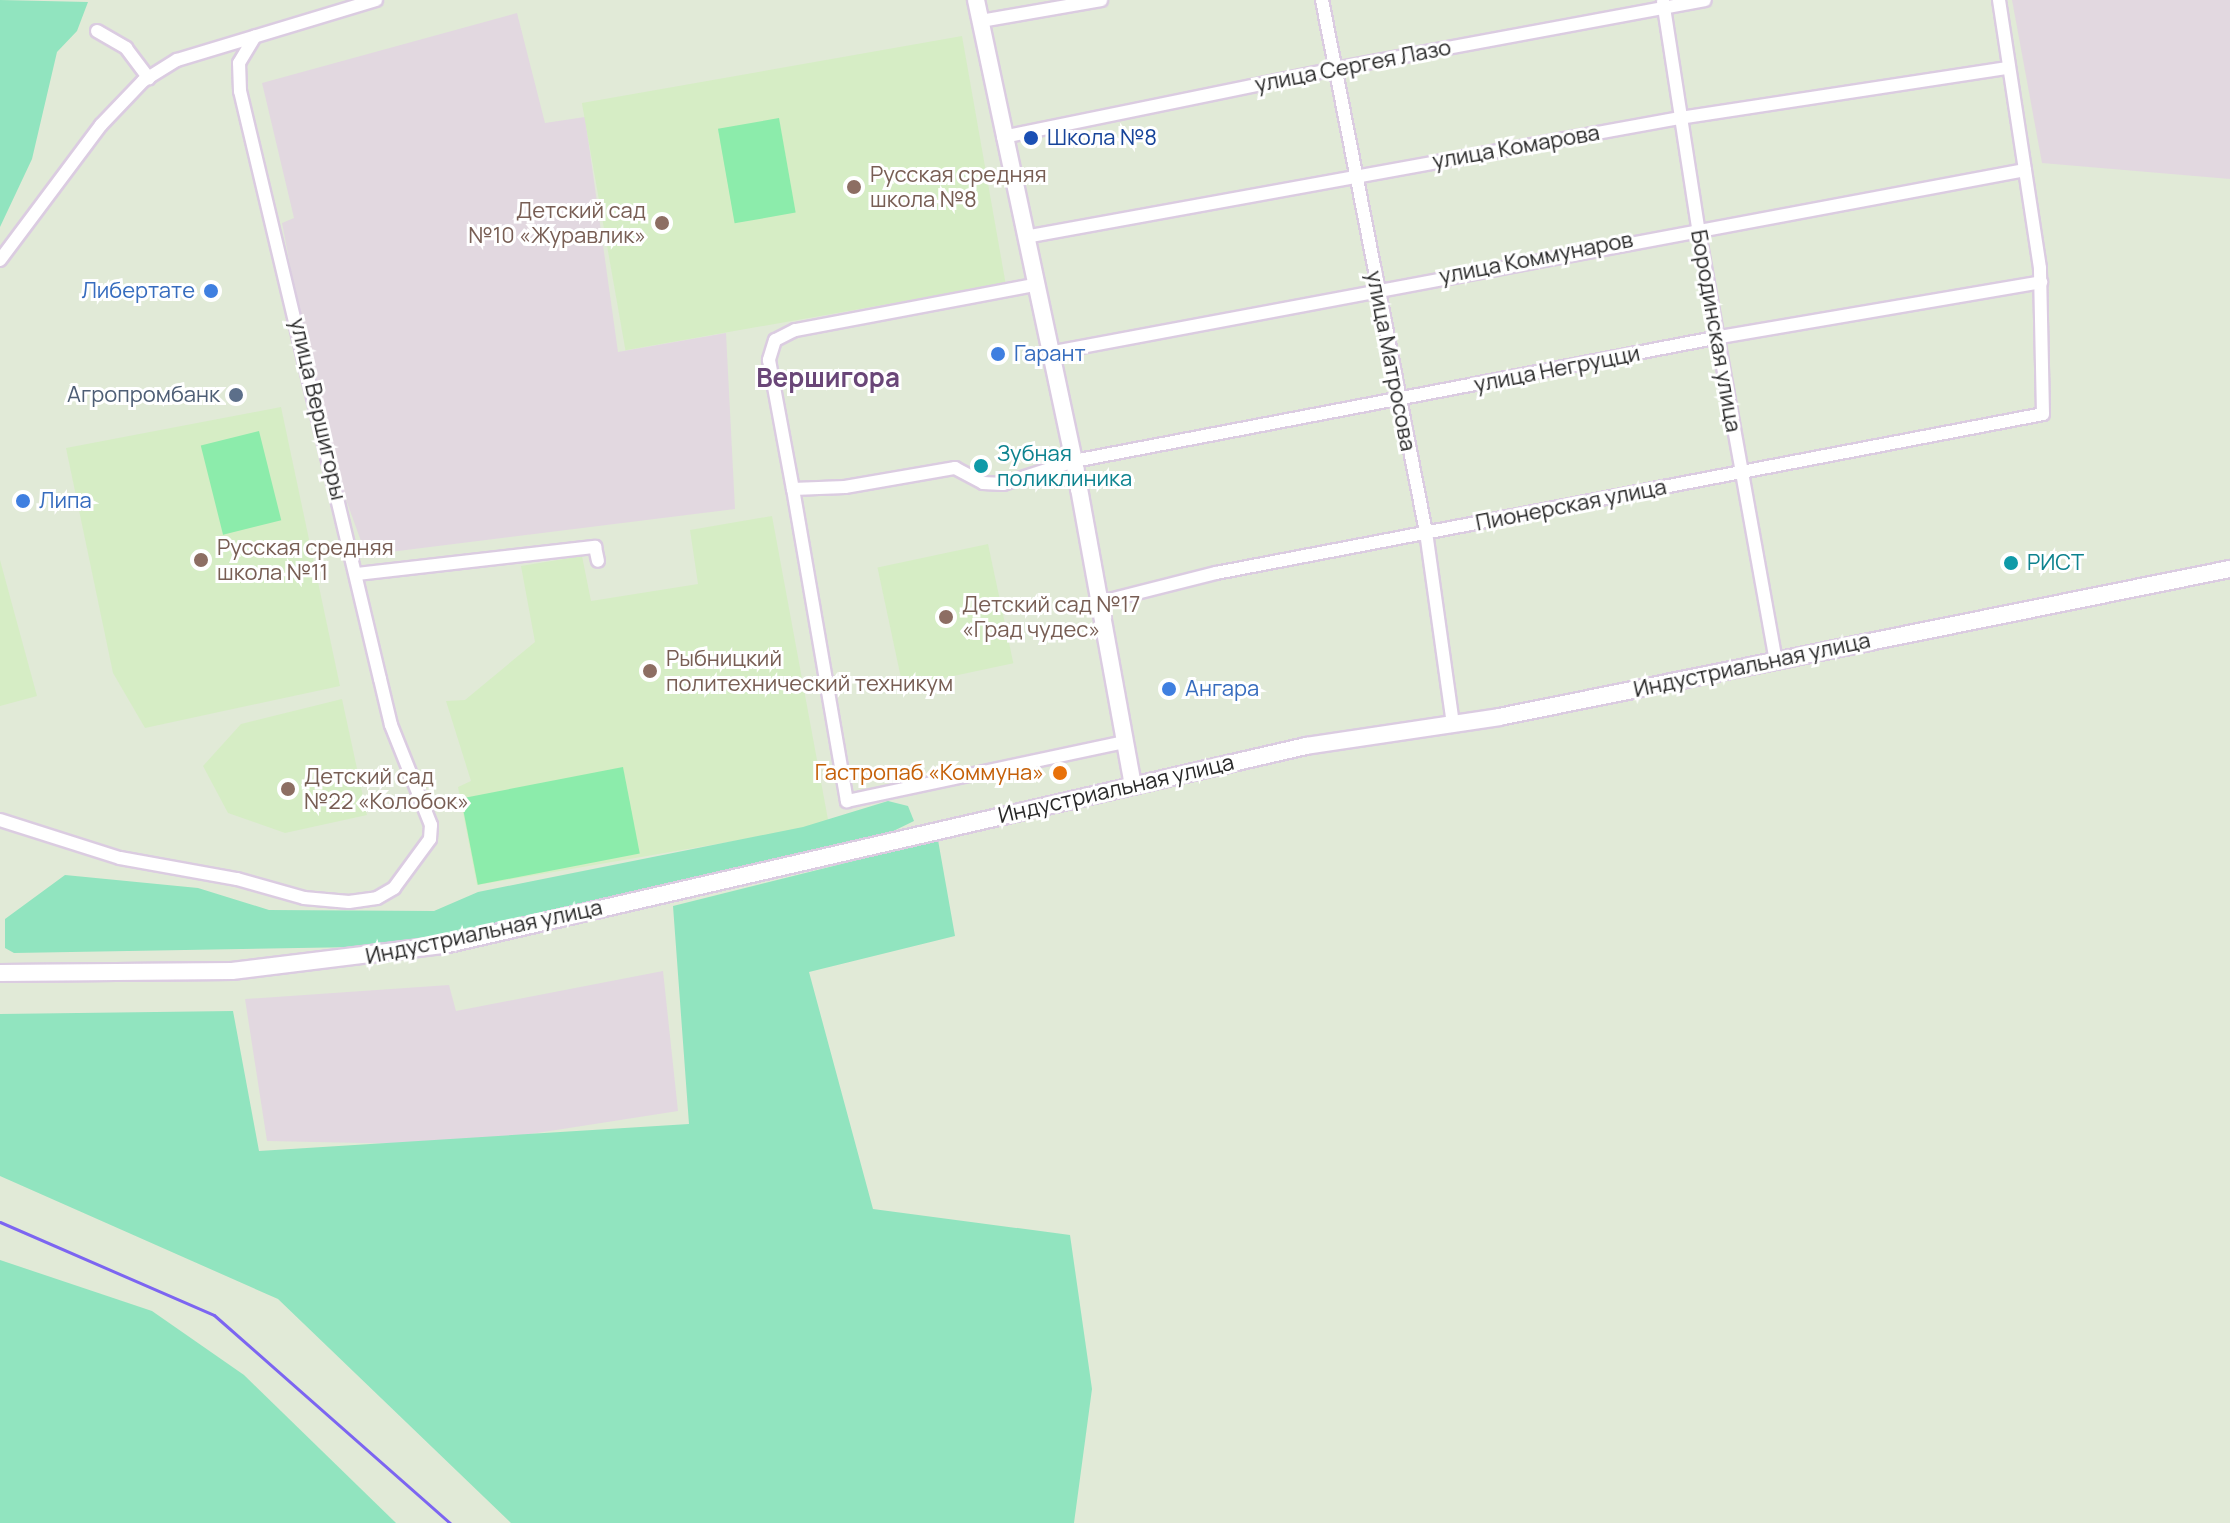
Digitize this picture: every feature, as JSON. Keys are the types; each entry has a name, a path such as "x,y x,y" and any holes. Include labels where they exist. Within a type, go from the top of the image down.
{"main road":[{"path":"976,0 1034,285 1074,461 1133,786"},
{"name":"Индустриальная улица","path":"0,973 232,971 444,945 1306,746 1453,724 2230,569"}],"street":[{"path":"0,260 101,125 149,78 177,60 376,0"},
{"path":"981,21 1101,0"},
{"name":"улица Матросова","path":"1322,0 1426,532 1453,724"},
{"name":"улица Сергея Лазо","path":"1003,137 1664,4 1705,0"},
{"path":"1999,0 2041,282"},
{"name":"Бородинская улица","path":"1664,4 1698,228 1776,660"},
{"path":"97,31 126,48 149,78"},
{"name":"улица Вершигоры","path":"0,820 120,858 237,879 304,898 362,902 394,888 430,839 431,825 391,725 240,91 239,63 255,36"},
{"name":"улица Комарова","path":"1025,237 1357,174 1680,118 2008,68"},
{"name":"улица Коммунаров","path":"1049,353 1377,288 2025,170"},
{"name":"улица Негруцци","path":"793,489 845,487 955,468 983,483 1003,484 1074,461 1720,337 2041,282"},
{"name":"Пионерская улица","path":"1101,602 1216,573 2043,414 2041,282"},
{"path":"1034,285 795,330 775,340 769,360 847,801 1124,742"},
{"path":"357,574 595,547 598,561"}],"shaded area":[{"path":"0,0 88,2 77,31 57,52 32,159 0,227"},
{"path":"2012,0 2230,0 2230,179 2042,163"},
{"path":"517,13 545,123 585,117 618,352 726,333 735,509 366,555 344,494 293,280 282,223 294,218 262,83"},
{"name":"Русская средняя школа №8","path":"962,36 1006,283 625,350 582,103"},
{"name":"Русская средняя школа №11","path":"281,407 340,686 145,728 113,673 66,448"},
{"name":"Рыбницкий политехнический техникум","path":"772,516 829,825 477,885 458,787 471,781 446,701 465,700 535,642 521,566 582,556 591,601 698,584 690,530"},
{"name":"Детский сад №17 «Град чудес»","path":"988,544 1013,663 903,687 877,567"},
{"path":"0,560 37,696 0,706"},
{"name":"Детский сад №22 «Колобок»","path":"342,699 367,815 285,833 228,813 203,766 241,724"},
{"path":"888,801 908,806 914,821 881,837 471,931 357,947 14,953 5,948 5,919 65,875 198,888 269,910 434,911 478,892 803,827"},
{"path":"938,840 955,936 809,972 873,1209 1070,1235 1092,1389 1074,1523 511,1523 278,1299 0,1176 0,1014 233,1011 259,1151 689,1124 673,906"},
{"path":"663,971 678,1111 459,1145 267,1141 245,999 449,985 456,1011"},
{"path":"0,1260 152,1311 244,1375 396,1523 0,1523"}],"green space":[{"path":"779,118 796,213 735,223 718,129"},
{"path":"259,431 281,520 223,535 201,446"},
{"path":"623,767 640,853 478,885 461,798"}],"waterway":[{"path":"0,1222 214,1315 450,1523"}],"place":[{"name":"Школа №8","path":"1031,138"},
{"name":"Русская средняя школа №8","path":"854,187"},
{"name":"Детский сад №10 «Журавлик»","path":"662,223"},
{"name":"Либертате","path":"211,291"},
{"name":"Гарант","path":"998,354"},
{"name":"Агропромбанк","path":"236,395"},
{"name":"Зубная поликлиника","path":"981,466"},
{"name":"Липа","path":"23,501"},
{"name":"Русская средняя школа №11","path":"201,560"},
{"name":"РИСТ","path":"2011,563"},
{"name":"Детский сад №17 «Град чудес»","path":"946,617"},
{"name":"Рыбницкий политехнический техникум","path":"650,671"},
{"name":"Ангара","path":"1169,689"},
{"name":"Гастропаб «Коммуна»","path":"1060,773"},
{"name":"Детский сад №22 «Колобок»","path":"288,789"}],"district":[{"name":"Вершигора","path":"828,378"}]}
